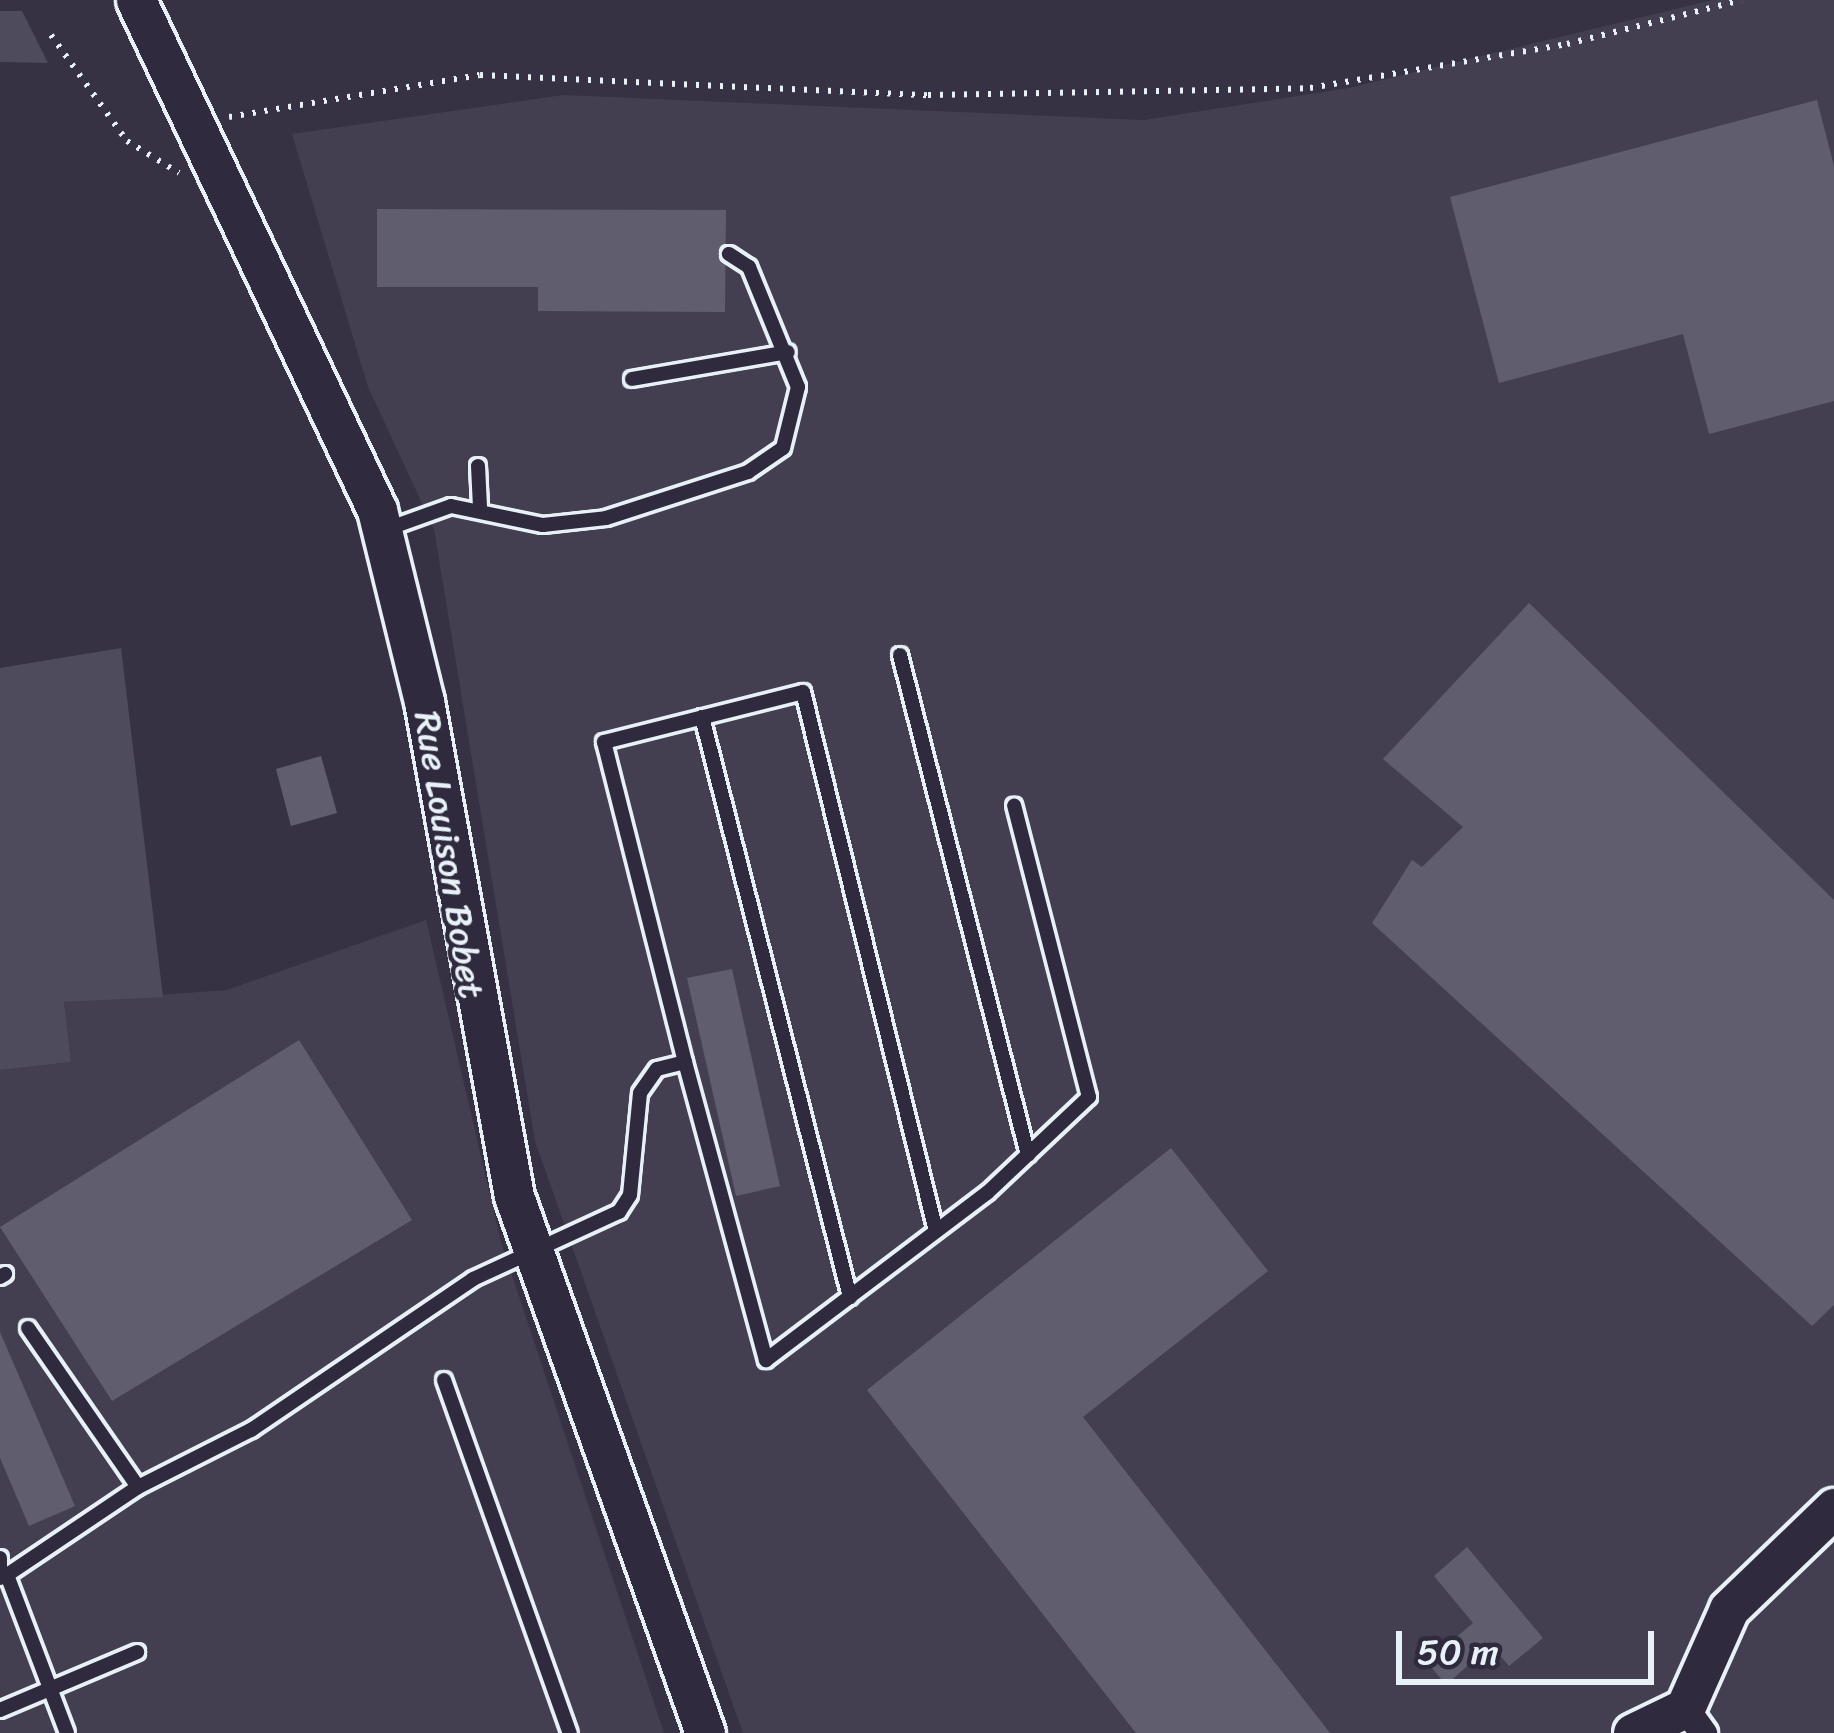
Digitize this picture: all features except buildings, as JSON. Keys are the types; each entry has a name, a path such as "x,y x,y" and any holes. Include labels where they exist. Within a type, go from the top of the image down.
{"street":[{"name":"Rue Louison Bobet","path":"137,2 217,164 382,531 424,700 493,1108 531,1251 705,1733"},
{"path":"1633,1733 1694,1720 1729,1609 1834,1508"}],"lane":[{"path":"382,531 427,510 480,507 568,524 748,472 783,448 800,415 788,352 749,267 729,254"},
{"path":"632,379 788,352"},
{"path":"478,466 480,507"},
{"path":"900,655 1028,1155"},
{"path":"936,1232 803,692 604,742 766,1360 936,1232 1090,1097 1014,805"},
{"path":"703,717 850,1297"},
{"path":"3,1576 138,1487 251,1430 531,1251 619,1212 630,1196 640,1093 657,1069 685,1061"},
{"path":"28,1328 138,1487"},
{"path":"444,1380 571,1733"},
{"path":"0,1558 3,1576 67,1733"},
{"path":"0,1710 137,1652"}],"path":[{"path":"214,121 354,88 480,76 883,94 1310,88 1567,44 1742,0"},
{"path":"51,35 127,141 176,174 217,164"}],"shaded area":[{"path":"1713,0 1834,0 1834,1733 743,1733 535,1141 434,529 368,387 292,134 563,95 1144,120 1349,88"},
{"path":"0,11 22,11 48,63 0,62"},
{"path":"121,648 163,997 64,1002 71,1062 0,1070 0,668"},
{"path":"426,920 501,1242 664,1733 0,1733 0,1070 71,1062 64,1002 227,990"}]}
